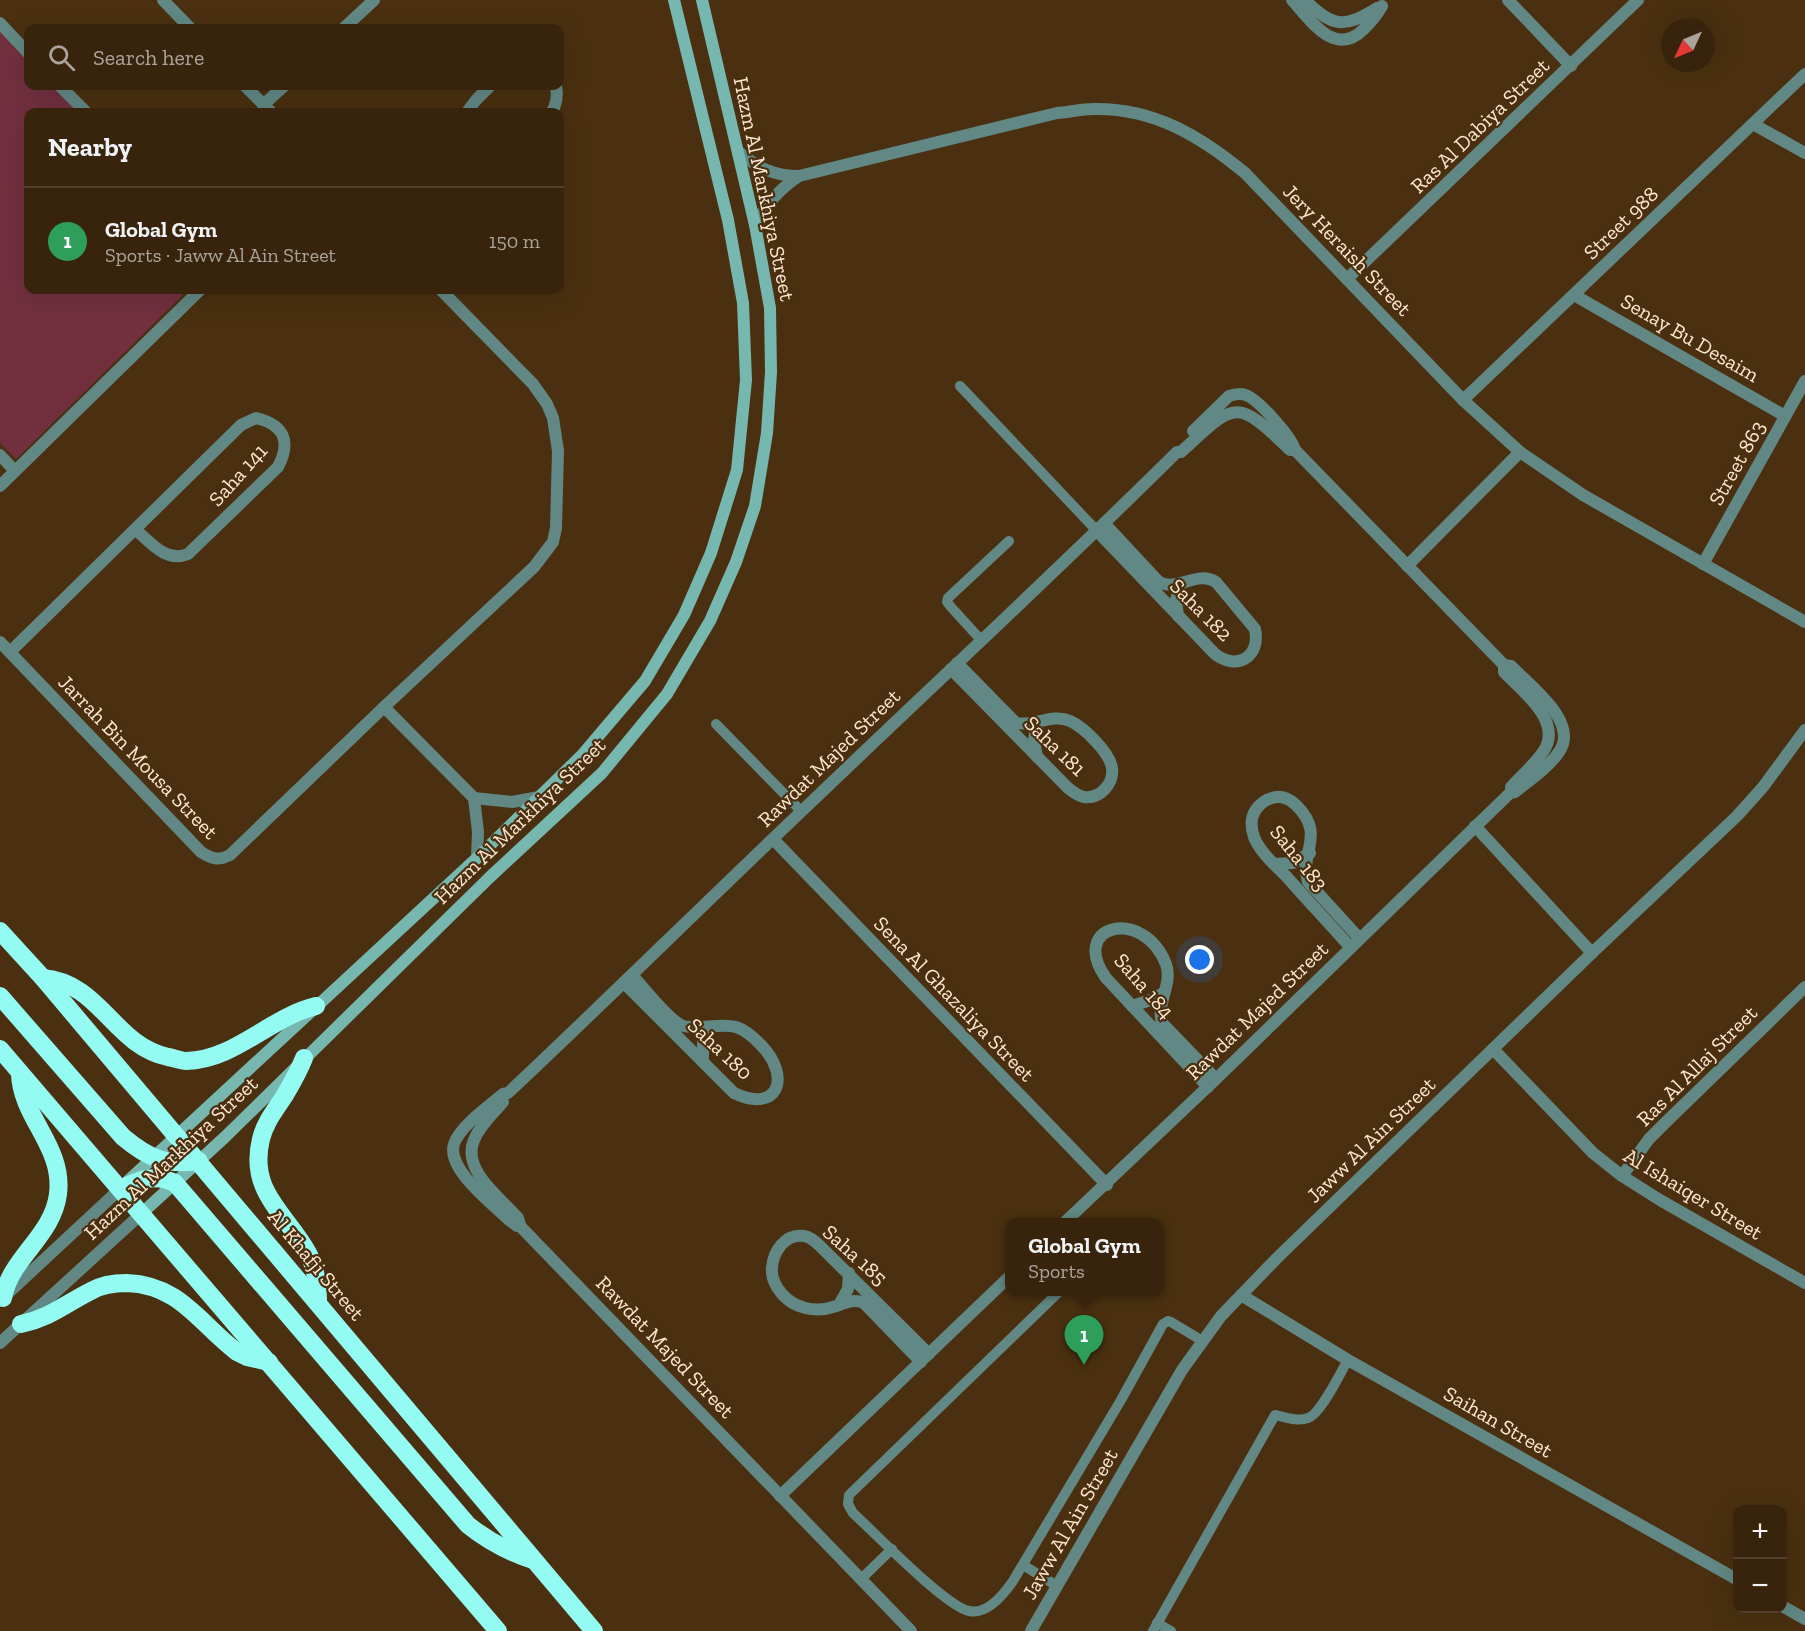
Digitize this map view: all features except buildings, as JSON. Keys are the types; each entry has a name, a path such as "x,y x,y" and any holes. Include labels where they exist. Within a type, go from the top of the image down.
{"highway":[{"name":"Al Khafji Street","path":"0,931 199,1161 594,1631"},
{"path":"43,978 55,979 77,987 133,1041 146,1049 160,1055 187,1061 224,1053 285,1017 316,1006"},
{"path":"0,996 123,1137 153,1158 175,1163 199,1161"},
{"path":"0,1049 498,1631"},
{"path":"304,1058 291,1084 266,1123 259,1158 265,1191 273,1206 302,1243 313,1265 318,1302"},
{"path":"1,1299 9,1276 49,1224 58,1193 56,1163 24,1097 20,1073"},
{"path":"120,1189 149,1178 166,1179 175,1183 468,1525 511,1553 535,1561"},
{"path":"21,1324 54,1313 92,1290 119,1283 151,1286 176,1297 237,1352 269,1362"}],"street":[{"path":"163,0 186,24"},
{"path":"348,24 374,0"},
{"name":"Hazm Al Markhiya Street","path":"1,1299 477,858 583,754 645,681 684,615 711,553 737,470 746,380 742,303 728,220 674,0"},
{"name":"Hazm Al Markhiya Street","path":"0,1343 199,1161 490,877 602,773 667,694 710,621 736,562 755,506 767,433 771,372 770,308 755,225 702,0"},
{"path":"1292,0 1321,31 1336,39 1352,38 1359,34 1374,19 1384,3"},
{"path":"1305,0 1325,18 1340,23 1353,22 1384,3"},
{"path":"1508,0 1571,66"},
{"name":"Ras Al Dabiya Street","path":"1347,279 1638,0"},
{"path":"0,23 24,49"},
{"name":"Street 988","path":"1463,400 1805,74"},
{"path":"64,90 82,108"},
{"path":"249,90 266,108"},
{"path":"268,108 281,90"},
{"path":"469,108 486,90"},
{"path":"554,108 557,90"},
{"name":"Jery Heraish Street","path":"739,152 752,164 768,172 783,176 799,176 1057,113 1093,109 1116,110 1142,115 1182,128 1214,148 1245,173 1463,400 1520,452 1583,495 1805,622"},
{"path":"1753,124 1805,153"},
{"name":"Jery Heraish Street","path":"755,225 773,196 799,176"},
{"path":"0,486 196,294"},
{"name":"Jarrah Bin Mousa Street","path":"0,642 201,852 220,860 238,849 384,706 534,567 553,542 556,528 558,451 553,418 547,404 533,384 445,294"},
{"name":"Senay Bu Desaim","path":"1574,295 1785,416"},
{"name":"Street 863","path":"1704,564 1805,381"},
{"name":"Rawdat Majed Street","path":"520,1226 518,1218 480,1176 472,1160 472,1142 508,1093 629,980 801,811 1101,528 1177,452 1177,448 1217,407 1236,394 1248,396 1278,426 1295,450 1504,665 1504,672 1546,719 1550,729 1549,740 1544,752 1510,788 1510,793 1107,1185 1070,1218"},
{"name":"Rawdat Majed Street","path":"1177,452 1181,452 1216,420 1236,411 1255,418 1290,450 1295,450"},
{"name":"Saha 141","path":"10,652 135,529 241,425 256,418 268,421 278,430 285,441 285,454 278,467 199,546 188,554 181,557 169,557 135,529"},
{"path":"1407,566 1520,452"},
{"path":"0,455 15,471"},
{"name":"Saha 182","path":"1101,528 1166,586 1203,577 1216,582 1255,629 1257,637 1252,653 1238,662 1222,659 1178,616 1101,528"},
{"path":"1178,616 1176,600 1181,584"},
{"name":"Saha 181","path":"954,666 1016,723 1024,725 1054,718 1063,719 1080,727 1091,736 1108,757 1113,775 1110,784 1103,792 1085,797 1068,788 954,666"},
{"path":"384,706 474,798 478,832 477,858"},
{"path":"1037,723 1034,740 1037,757"},
{"name":"Jaww Al Ain Street","path":"1031,1631 1153,1419 1201,1340 1221,1316 1592,953 1737,816 1763,787 1805,730"},
{"name":"Saha 183","path":"1280,796 1293,801 1302,810 1312,827 1306,871 1308,882 1355,943 1274,864 1255,839 1251,827 1252,816 1269,798 1280,796"},
{"path":"474,798 512,802 539,797"},
{"path":"1475,826 1592,953"},
{"name":"Sena Al Ghazaliya Street","path":"772,839 1107,1185"},
{"path":"1274,864 1293,863 1310,853"},
{"name":"Saha 184","path":"1115,928 1129,928 1153,944 1167,967 1168,977 1160,1016 1162,1023 1212,1083 1132,1006 1098,967 1094,955 1095,945 1104,933 1115,928"},
{"name":"Saha 180","path":"629,980 678,1023 691,1028 730,1025 740,1028 761,1044 777,1066 778,1083 772,1093 755,1101 734,1093 629,980"},
{"name":"Ras Al Allaj Street","path":"1622,1176 1649,1139 1805,987"},
{"path":"1132,1006 1154,999 1163,993"},
{"path":"703,1062 703,1044 708,1027"},
{"name":"Al Ishaiqer Street","path":"1493,1049 1593,1152 1622,1176 1805,1283"},
{"name":"Rawdat Majed Street","path":"508,1093 503,1094 465,1127 455,1142 453,1151 458,1168 509,1220 520,1226 911,1631"},
{"name":"Saha 185","path":"804,1236 820,1246 849,1273 925,1358 864,1302 852,1300 824,1309 805,1309 784,1296 776,1285 771,1271 774,1256 780,1245 795,1237 804,1236"},
{"path":"839,1305 848,1289 849,1273"},
{"path":"780,1496 1005,1281"},
{"name":"Saihan Street","path":"1240,1295 1348,1360 1733,1578"},
{"path":"1787,1609 1805,1619"}],"lane":[{"path":"960,386 1101,528"},
{"path":"981,640 947,602 950,596 1009,541"},
{"path":"716,724 801,811"},
{"path":"1055,1296 849,1495 848,1504 853,1513 950,1603 971,1612 988,1608 1003,1594 1023,1565 1121,1400 1163,1324 1171,1322 1201,1340"},
{"path":"1172,1631 1155,1627 1275,1415 1297,1420 1309,1418 1317,1411 1348,1360"},
{"path":"861,1579 892,1549"},
{"path":"1023,1565 1057,1586"}],"shaded area":[{"path":"0,29 24,55 24,90 58,90 76,108 24,108 24,294 184,294 16,459 0,443"}],"place":[{"name":"Global Gym","path":"1084,1365"}]}
